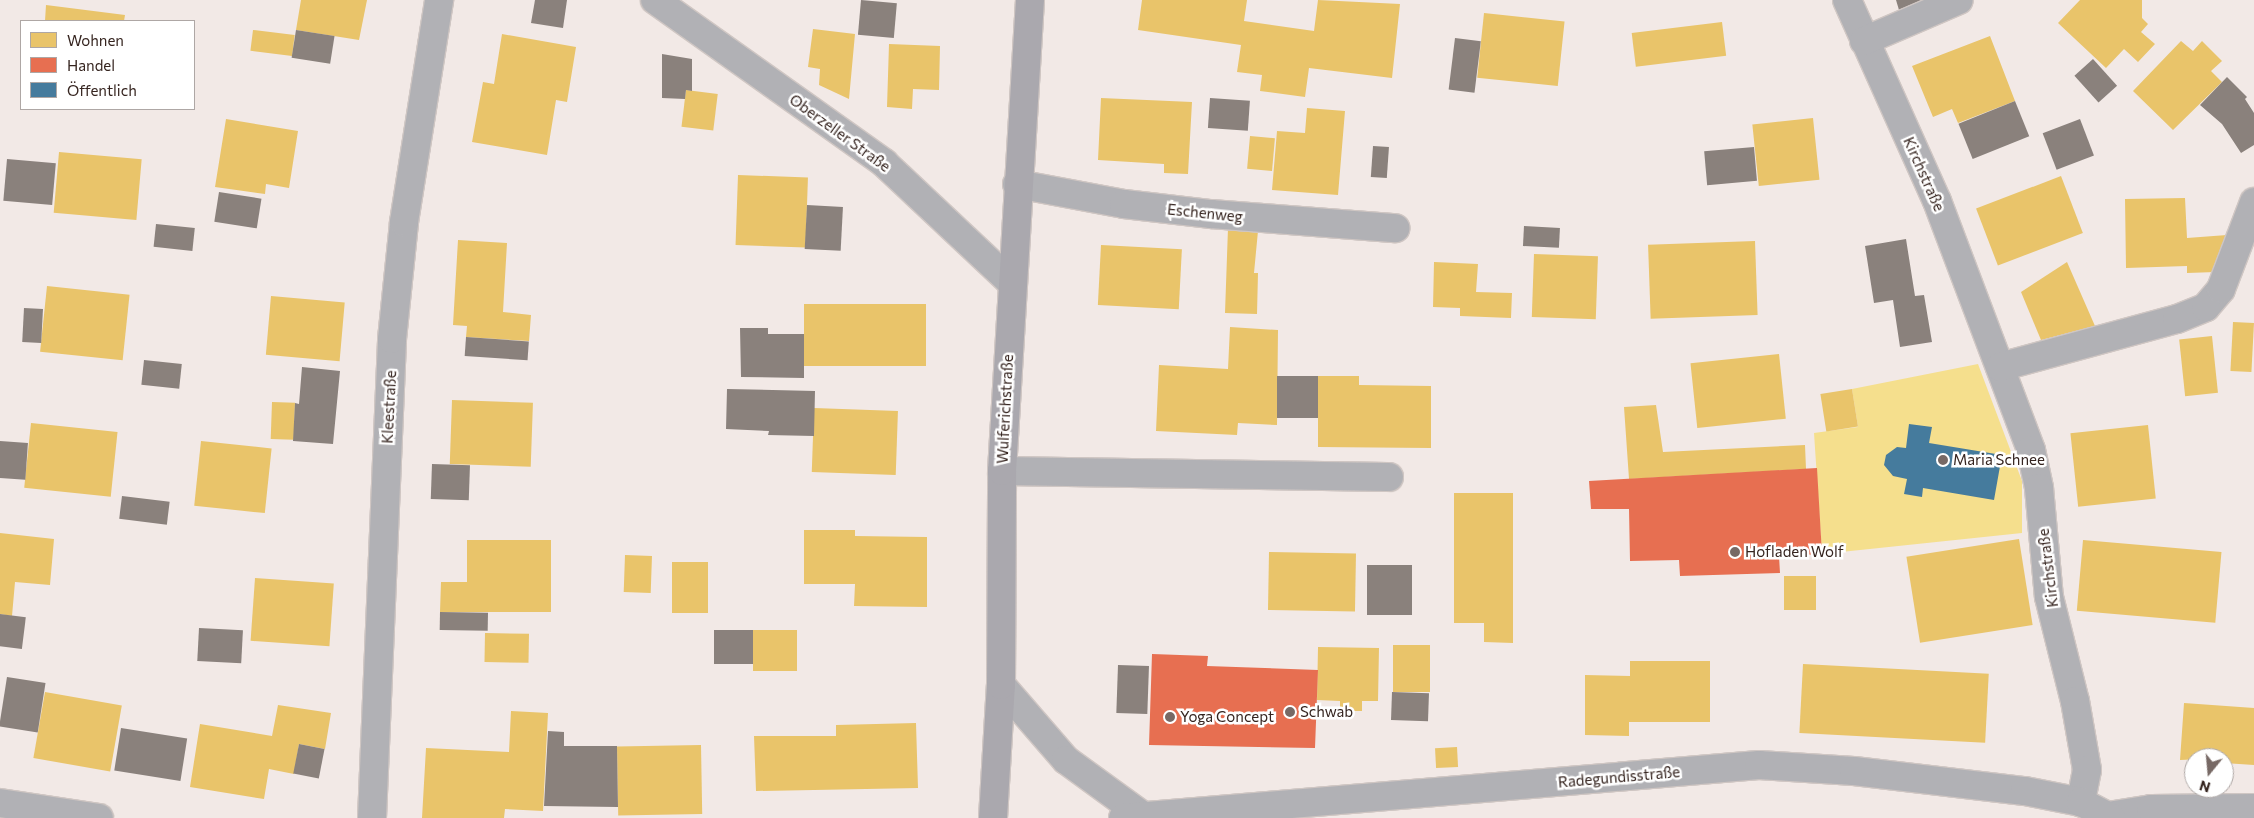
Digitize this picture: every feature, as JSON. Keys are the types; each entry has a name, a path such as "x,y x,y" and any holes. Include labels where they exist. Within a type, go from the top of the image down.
{"main road":[{"name":"Wulferichstraße","path":"993,818 1001,685 1002,471 1017,184 1030,0"}],"street":[{"name":"Kleestraße","path":"372,818 392,339 404,222 440,0"},
{"name":"Oberzeller Straße","path":"655,0 884,163 1012,283"},
{"name":"Kirchstraße","path":"1847,0 1937,201 2031,450 2039,488 2049,597 2075,701 2087,770 2081,802"},
{"path":"1864,41 1959,0"},
{"name":"Eschenweg","path":"1017,184 1124,204 1201,213 1395,228"},
{"path":"2000,367 2177,318 2206,306 2221,289 2254,202"},
{"path":"1002,471 1389,477"},
{"path":"1001,685 1066,760 1133,817"},
{"name":"Radegundisstraße","path":"1133,817 1240,813 1759,765 1854,771 2025,791 2081,802 2110,817"},
{"path":"0,803 99,818"},
{"path":"2110,817 2152,809 2254,808"},
{"path":"2248,818 2254,813"}],"shaded area":[{"path":"1978,364 2022,481 2022,533 1822,554 1814,433 1858,427 1852,389"}],"building: Wohnen":[{"path":"301,0 367,0 359,40 296,30"},
{"path":"1142,0 1247,0 1244,21 1314,31 1318,0 1400,4 1392,78 1309,68 1305,97 1260,91 1262,75 1237,72 1241,45 1138,30"},
{"path":"2080,0 2142,0 2142,18 2148,24 2141,32 2155,44 2138,62 2124,49 2106,68 2058,23"},
{"path":"46,5 125,15 124,20 45,20"},
{"path":"1484,13 1565,21 1558,86 1477,78"},
{"path":"1722,22 1726,56 1636,67 1632,33"},
{"path":"813,29 855,34 849,99 819,85 820,69 808,67"},
{"path":"253,30 295,35 292,56 250,51"},
{"path":"502,34 576,47 567,102 556,100 547,155 472,142 483,82 494,84"},
{"path":"1990,36 2015,101 1958,123 1952,109 1933,117 1912,66"},
{"path":"2181,41 2193,51 2202,41 2222,61 2211,71 2222,82 2173,130 2133,91"},
{"path":"889,44 940,46 939,90 913,89 912,109 887,107"},
{"path":"686,90 718,94 713,131 681,127"},
{"path":"1101,98 1192,102 1188,174 1164,173 1164,164 1098,160"},
{"path":"1307,108 1345,111 1338,195 1272,190 1277,131 1305,133"},
{"path":"1813,118 1819,180 1759,186 1752,124"},
{"path":"226,119 298,131 289,188 266,184 265,194 215,187"},
{"path":"1250,136 1275,138 1272,171 1247,169"},
{"path":"59,152 142,159 136,220 54,213"},
{"path":"738,175 808,177 806,247 736,245"},
{"path":"2061,176 2083,233 1998,266 1976,209"},
{"path":"2185,198 2187,238 2227,235 2216,272 2187,273 2187,266 2126,268 2125,199"},
{"path":"1228,228 1258,231 1254,273 1258,273 1257,314 1225,313"},
{"path":"458,240 507,243 503,312 531,315 529,341 466,337 467,326 453,325"},
{"path":"1755,241 1758,315 1651,319 1648,245"},
{"path":"1101,245 1182,249 1179,309 1098,305"},
{"path":"1534,254 1598,256 1596,319 1532,317"},
{"path":"1434,262 1478,264 1476,292 1512,293 1511,318 1460,316 1460,308 1433,307"},
{"path":"2067,262 2095,326 2041,340 2021,292"},
{"path":"47,286 130,295 123,360 40,352"},
{"path":"271,296 345,302 340,361 266,355"},
{"path":"804,304 926,304 926,366 804,366"},
{"path":"2233,322 2254,323 2251,372 2230,371"},
{"path":"1230,327 1278,330 1277,425 1238,423 1237,435 1156,431 1159,365 1228,369"},
{"path":"2212,336 2218,393 2185,396 2179,339"},
{"path":"1779,354 1786,419 1697,428 1690,363"},
{"path":"1318,376 1359,376 1359,385 1431,386 1431,448 1318,447"},
{"path":"1852,389 1858,427 1826,432 1820,394"},
{"path":"452,400 533,403 531,467 450,464"},
{"path":"272,402 295,403 294,440 271,439"},
{"path":"1656,405 1663,452 1805,445 1806,469 1629,479 1624,407"},
{"path":"814,408 898,411 896,475 812,472"},
{"path":"31,423 118,432 111,497 24,488"},
{"path":"2148,425 2156,499 2078,507 2070,433"},
{"path":"201,441 272,448 265,513 194,506"},
{"path":"1454,493 1513,493 1513,643 1484,642 1484,623 1454,623"},
{"path":"804,530 855,530 855,536 927,537 927,607 854,606 855,584 804,584"},
{"path":"0,533 54,539 50,585 15,582 12,616 0,614"},
{"path":"2019,539 2033,625 1920,643 1906,557"},
{"path":"467,540 551,540 551,612 440,612 441,582 467,582"},
{"path":"2083,540 2221,552 2215,623 2077,611"},
{"path":"1269,552 1356,554 1355,612 1268,610"},
{"path":"625,555 652,556 651,593 624,592"},
{"path":"672,562 708,562 708,613 672,613"},
{"path":"1784,576 1816,576 1816,610 1784,610"},
{"path":"255,578 334,584 329,646 251,641"},
{"path":"753,630 797,630 797,671 753,671"},
{"path":"485,633 529,634 528,663 484,662"},
{"path":"1393,645 1430,645 1430,692 1393,692"},
{"path":"1318,647 1379,648 1378,701 1362,701 1362,711 1340,711 1340,701 1317,700"},
{"path":"1630,661 1710,661 1710,722 1629,722 1629,736 1585,735 1585,675 1630,676"},
{"path":"1803,664 1989,674 1985,743 1799,733"},
{"path":"45,692 122,706 110,772 33,758"},
{"path":"2184,703 2254,708 2254,765 2234,764 2234,748 2184,748 2184,760 2180,760"},
{"path":"278,705 331,713 325,749 299,744 294,774 269,769 264,799 190,787 200,724 272,736"},
{"path":"511,711 548,713 543,811 505,809 504,818 422,818 426,748 509,752"},
{"path":"916,723 918,788 756,791 754,736 836,736 836,725"},
{"path":"701,745 702,814 618,815 617,746"},
{"path":"1457,747 1458,767 1436,768 1435,748"}],"building: Handel":[{"path":"1817,468 1822,554 1779,556 1780,573 1680,576 1679,560 1630,561 1629,509 1591,509 1589,481"},
{"path":"1152,654 1208,656 1207,666 1318,670 1315,748 1149,745"}],"building: Öffentlich":[{"name":"Maria Schnee","path":"1909,424 1932,427 1929,443 2002,455 1994,500 1923,488 1922,497 1904,494 1907,479 1893,476 1884,465 1886,455 1897,447 1906,448"}],"building: Industrie":[{"path":"535,0 567,0 563,28 531,23"},
{"path":"861,0 897,3 894,38 858,35"},
{"path":"1896,0 1924,0 1899,10"},
{"path":"296,30 335,36 330,64 292,58"},
{"path":"1455,38 1481,41 1474,93 1449,90"},
{"path":"662,54 692,59 692,91 686,90 685,99 662,98"},
{"path":"2093,59 2117,86 2099,102 2074,76"},
{"path":"2227,77 2247,97 2245,99 2254,113 2254,145 2241,153 2222,124 2200,105"},
{"path":"1210,98 1250,101 1248,131 1208,128"},
{"path":"2015,101 2029,136 1973,159 1958,124"},
{"path":"2080,119 2094,155 2057,170 2043,133"},
{"path":"1373,146 1389,147 1387,178 1371,177"},
{"path":"1754,147 1757,181 1707,185 1704,151"},
{"path":"7,159 56,163 52,205 3,201"},
{"path":"219,192 261,199 257,228 214,222"},
{"path":"807,205 843,207 841,251 805,249"},
{"path":"156,224 195,228 192,251 154,247"},
{"path":"1524,226 1560,228 1559,248 1523,246"},
{"path":"1906,239 1915,296 1924,295 1932,342 1900,347 1893,300 1874,303 1865,246"},
{"path":"24,308 43,309 41,343 22,342"},
{"path":"740,328 768,328 768,334 804,334 804,378 741,377"},
{"path":"466,337 529,341 528,360 465,356"},
{"path":"144,360 182,364 179,389 141,385"},
{"path":"302,367 340,371 333,444 293,441 295,403 299,404"},
{"path":"1277,376 1318,376 1318,418 1277,418"},
{"path":"727,389 815,391 814,436 768,435 769,431 726,429"},
{"path":"0,441 28,443 25,480 0,478"},
{"path":"432,464 470,465 469,500 431,499"},
{"path":"122,496 170,502 167,525 119,519"},
{"path":"1367,565 1412,565 1412,615 1367,615"},
{"path":"440,612 488,613 488,631 440,630"},
{"path":"0,614 26,617 22,649 0,646"},
{"path":"199,628 243,630 241,663 197,661"},
{"path":"714,630 753,630 753,664 714,664"},
{"path":"1118,665 1149,666 1147,714 1116,713"},
{"path":"7,677 46,683 38,732 0,727"},
{"path":"1392,692 1429,693 1428,721 1391,720"},
{"path":"121,728 187,738 180,781 114,770"},
{"path":"548,731 564,732 564,746 617,746 618,807 544,806"},
{"path":"299,744 325,749 319,778 293,773"}],"place":[{"name":"Maria Schnee","path":"1943,460"},
{"name":"Hofladen Wolf","path":"1735,552"},
{"name":"Schwab","path":"1290,712"},
{"name":"Yoga Concept","path":"1170,717"}]}
